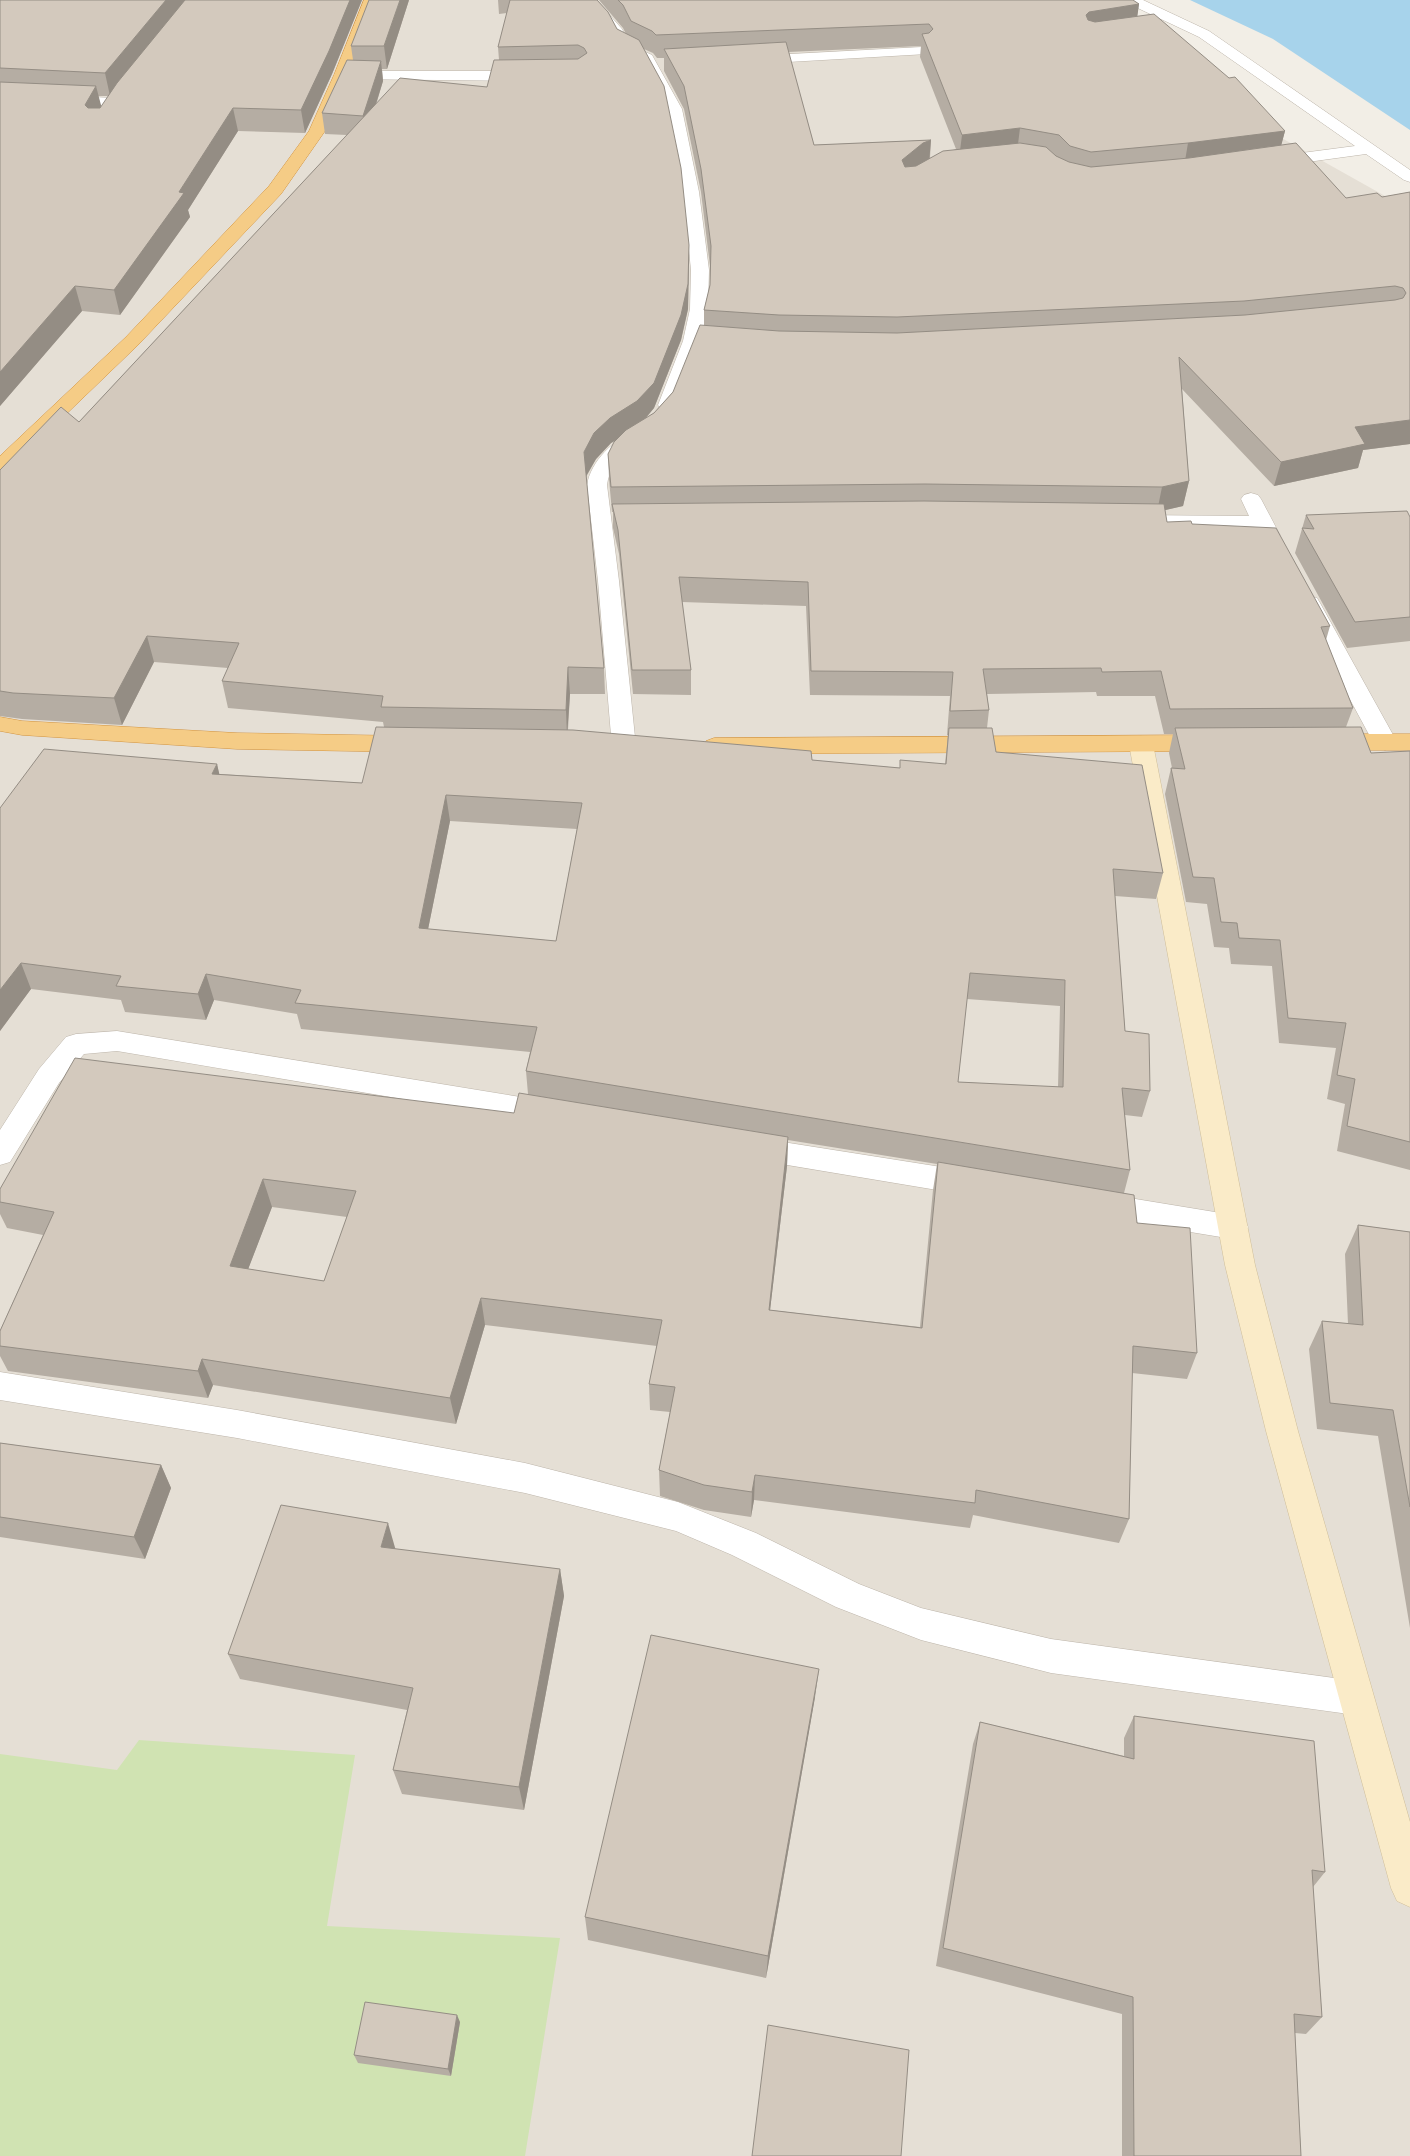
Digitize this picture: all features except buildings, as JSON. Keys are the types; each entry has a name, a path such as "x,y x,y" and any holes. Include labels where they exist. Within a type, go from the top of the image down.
{"highway":[{"path":"0,467 132,341 251,218 291,170 317,132 342,75 371,0"},
{"path":"0,724 22,728 237,741 435,745"},
{"path":"1307,742 1410,742"},
{"path":"694,746 1229,743"}],"main road":[{"path":"1141,744 1240,1265 1282,1431 1410,1888"}],"street":[{"path":"588,0 617,32 624,48 647,58 674,109 691,192 700,270 699,309 692,341 665,411 646,432 620,449 604,464 597,479 610,520 606,554 624,747"},
{"path":"1132,0 1204,34 1410,177"},
{"path":"1158,29 1187,25"},
{"path":"742,60 922,51"},
{"path":"652,65 672,64"},
{"path":"342,75 438,77 542,76"},
{"path":"105,119 127,89"},
{"path":"0,98 115,104"},
{"path":"1256,164 1368,149"},
{"path":"692,341 711,342"},
{"path":"1251,499 1262,522 1282,552"},
{"path":"1106,520 1262,522"},
{"path":"1301,587 1386,742"},
{"path":"0,1154 49,1076 76,1044 117,1040 578,1118"},
{"path":"725,1143 999,1189"},
{"path":"1077,1202 1233,1227"},
{"path":"0,1386 237,1424 525,1478 678,1517 744,1544 848,1596 921,1624 1051,1656 1356,1698"}],"shaded area":[{"path":"0,0 1035,0 1410,210 1410,2156 0,2156"}],"green space":[{"path":"139,1740 355,1755 327,1926 560,1938 525,2156 0,2156 0,1754 117,1770"}],"water":[{"path":"1190,0 1410,0 1410,130 1273,39"}]}
